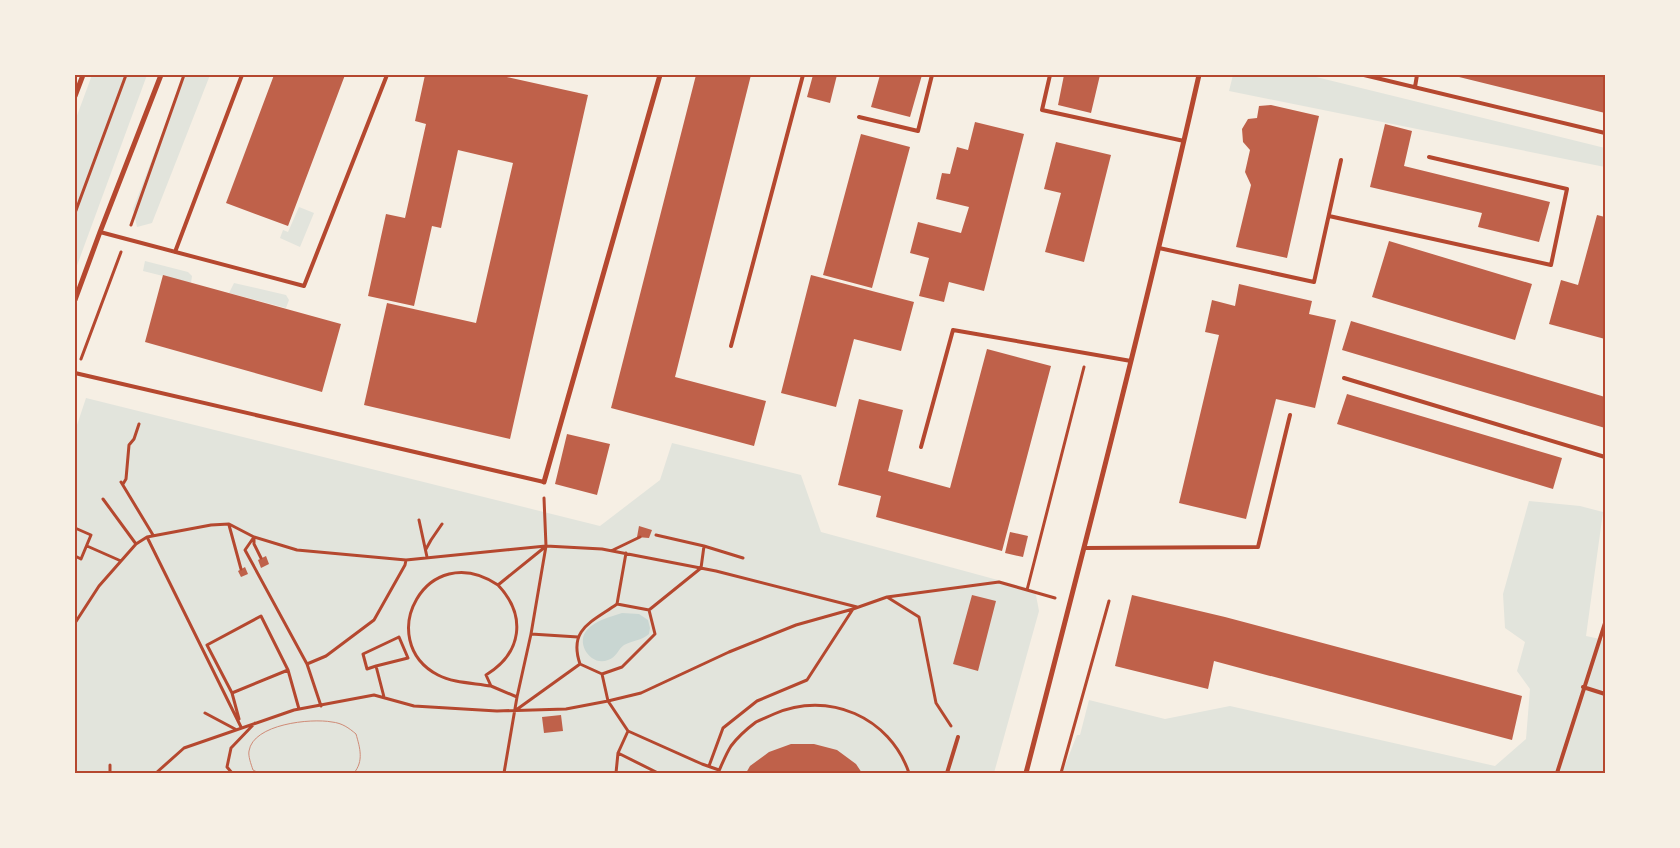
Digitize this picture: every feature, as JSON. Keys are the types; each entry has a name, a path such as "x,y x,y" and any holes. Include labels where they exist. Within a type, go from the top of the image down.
{"street":[{"path":"75,96 83,75"},
{"path":"75,300 162,75"},
{"path":"544,482 660,75"},
{"path":"1026,773 1131,361 1199,75"}],"lane":[{"path":"175,252 242,75"},
{"path":"100,232 304,286 388,75"},
{"path":"731,346 803,75"},
{"path":"859,117 918,132 932,75"},
{"path":"1050,75 1042,110 1184,141"},
{"path":"1364,75 1605,133"},
{"path":"1414,87 1417,75"},
{"path":"1329,216 1551,265 1568,189 1429,157"},
{"path":"1159,248 1314,282 1341,160"},
{"path":"921,447 953,330 1131,361"},
{"path":"75,373 544,482"},
{"path":"1344,378 1605,457"},
{"path":"1084,548 1258,547 1290,415"},
{"path":"1557,773 1605,623"},
{"path":"1583,687 1605,694"},
{"path":"947,773 958,737"}],"path":[{"path":"75,213 126,75"},
{"path":"75,373 126,239 184,75"},
{"path":"1027,590 1087,354"},
{"path":"139,424 134,439 129,445 126,479 122,483 153,535"},
{"path":"504,773 532,634 546,546 544,482"},
{"path":"102,499 136,544"},
{"path":"419,520 427,557"},
{"path":"229,524 241,569"},
{"path":"75,623 97,589 136,544 153,535 211,525 229,524 254,537 297,550 406,560 546,546 613,551 701,568 858,607"},
{"path":"426,550 442,524"},
{"path":"75,528 91,535 81,558 75,556"},
{"path":"656,535 704,546 743,558"},
{"path":"147,537 242,727"},
{"path":"254,537 254,544 261,558"},
{"path":"254,537 245,550 307,664 321,706"},
{"path":"613,551 640,537"},
{"path":"86,546 121,561"},
{"path":"498,585 546,546"},
{"path":"616,604 649,610 701,568 704,546"},
{"path":"626,554 616,604 582,629 578,637 576,651 580,664 602,674 622,667 655,634 649,610"},
{"path":"307,664 326,656 374,620 405,566 406,560"},
{"path":"490,686 486,675 498,668 508,657 514,646 517,633 514,607 508,595 487,577 470,572 454,572 438,578 418,596 412,608 408,625 411,643 417,656 427,668 439,676 490,686 518,697"},
{"path":"156,773 184,748 236,729 299,709 374,695 414,706 497,711 566,709 608,702 641,693 729,652 796,625 853,609 886,597 999,582 1070,602"},
{"path":"92,587 97,589"},
{"path":"886,597 919,618 936,703 958,737"},
{"path":"1061,773 1109,602"},
{"path":"709,766 723,728 757,701 807,680 853,609"},
{"path":"242,727 232,693 207,645 261,616 288,670 299,709"},
{"path":"532,634 578,637"},
{"path":"399,637 408,658 376,666 367,669 363,654 399,637"},
{"path":"516,710 580,664"},
{"path":"376,666 384,698"},
{"path":"232,693 288,670"},
{"path":"602,674 608,702 628,732 718,771 732,746 757,722 788,708 823,704 856,713 884,731 904,757 909,773"},
{"path":"205,713 236,729"},
{"path":"232,773 227,767 231,748 256,723"},
{"path":"616,773 618,753 628,732"},
{"path":"618,753 658,773"},
{"path":"110,765 110,773"}],"shaded area":[{"path":"92,75 147,75 75,271 75,121"},
{"path":"184,75 210,75 152,223 137,227 133,209"},
{"path":"1233,75 1308,75 1605,148 1605,167 1229,91"},
{"path":"299,207 314,213 300,247 280,238 283,230 288,232"},
{"path":"145,261 188,272 192,276 191,283 143,271"},
{"path":"234,283 286,295 289,300 286,308 229,293"},
{"path":"86,398 600,526 660,480 672,443 801,475 821,532 1035,590 1039,611 994,773 75,773 75,431"},
{"path":"1529,501 1580,506 1603,512 1586,636 1605,640 1605,773 1062,773 1077,735 1080,735 1089,700 1165,719 1230,706 1495,766 1526,739 1530,689 1517,671 1525,642 1505,628 1503,594"},
{"path":"622,613 639,614 648,620 649,634 624,645 608,660 596,660 591,657 584,647 583,641 587,630 599,621"}],"building":[{"path":"274,75 345,75 288,226 226,203"},
{"path":"425,75 498,75 588,95 510,439 364,405 387,303 476,323 513,163 458,150 441,228 432,226 414,306 368,296 386,214 405,218 426,124 415,121"},
{"path":"696,75 751,75 675,377 766,401 754,446 611,408"},
{"path":"813,75 837,75 830,103 807,97"},
{"path":"880,75 922,75 910,117 871,107"},
{"path":"1064,75 1100,75 1091,113 1058,105"},
{"path":"1605,75 1605,113 1455,76"},
{"path":"1271,105 1319,116 1287,258 1236,247 1251,185 1245,172 1250,150 1243,142 1242,129 1248,119 1257,118 1259,106"},
{"path":"975,122 1024,134 984,291 949,282 944,302 919,296 929,258 910,253 918,222 961,233 969,207 936,199 942,173 950,174 957,147 968,150"},
{"path":"1385,124 1412,131 1404,166 1550,202 1539,242 1478,227 1482,213 1370,187"},
{"path":"861,134 910,147 872,288 823,275"},
{"path":"1056,142 1111,155 1084,262 1045,252 1061,193 1044,189"},
{"path":"1597,215 1605,217 1605,339 1549,324 1561,280 1578,285"},
{"path":"1389,241 1532,284 1515,340 1372,297"},
{"path":"163,275 341,324 322,392 145,342"},
{"path":"811,275 914,302 901,351 854,339 836,407 781,393"},
{"path":"1239,284 1312,301 1309,314 1336,320 1315,408 1276,399 1246,519 1179,503 1219,335 1205,332 1212,300 1235,306"},
{"path":"1351,321 1605,397 1605,428 1342,350"},
{"path":"987,349 1051,366 1002,551 876,517 881,496 838,485 859,399 903,410 888,471 950,488"},
{"path":"1347,394 1562,458 1553,489 1337,424"},
{"path":"567,434 610,444 597,495 555,484"},
{"path":"639,526 652,530 649,538 637,537"},
{"path":"1010,532 1028,536 1023,557 1005,553"},
{"path":"266,556 269,564 261,568 258,560"},
{"path":"245,567 248,574 241,577 238,571"},
{"path":"972,595 996,601 978,671 953,664"},
{"path":"1132,595 1225,617 1522,696 1512,740 1214,661 1208,689 1115,666"},
{"path":"561,715 563,731 544,733 542,717"},
{"path":"791,744 814,744 837,750 856,764 862,773 746,773 750,766 769,752"}],"tram line":[{"path":"259,773 253,770 250,760 249,751 253,742 271,729 298,722 311,721 336,723 356,734 360,749 360,759 354,773"}]}
